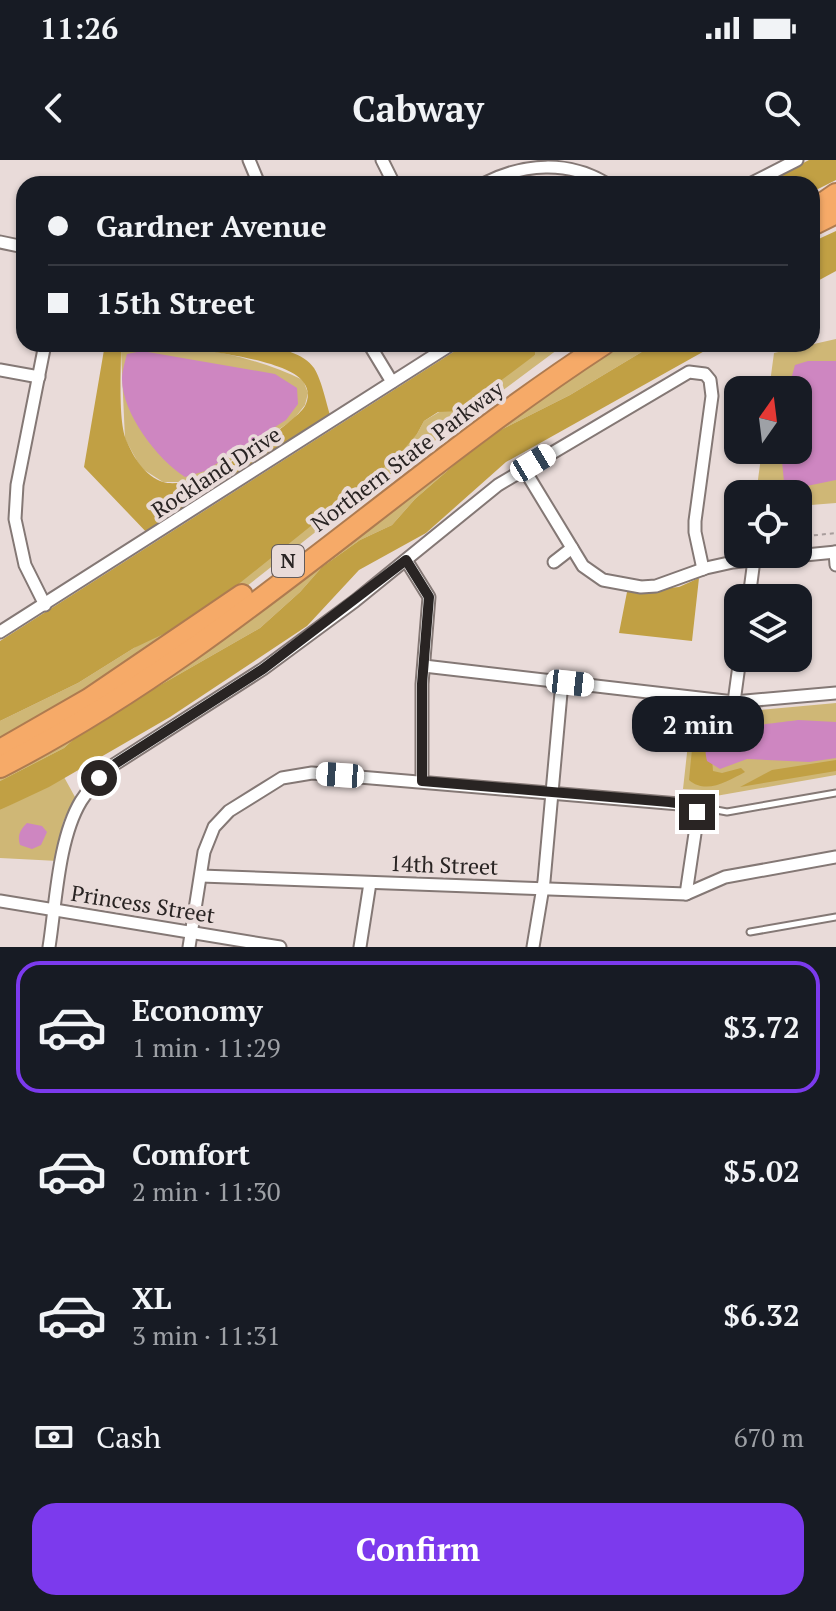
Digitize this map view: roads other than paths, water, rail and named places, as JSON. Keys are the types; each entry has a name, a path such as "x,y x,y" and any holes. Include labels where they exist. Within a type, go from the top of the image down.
{"highway":[{"name":"Northern State Parkway","path":"0,750 89,699 231,603 463,426 569,352"},
{"name":"Northern State Parkway","path":"0,767 119,700 210,636 471,435 592,352"}],"street":[{"path":"766,176 797,160"},
{"path":"500,176 516,168 557,163 580,168 594,176"},
{"path":"44,352 17,485 15,519 25,565 45,605"},
{"path":"374,352 392,382"},
{"name":"Rockland Drive","path":"0,632 439,352"},
{"path":"0,370 39,377"},
{"path":"49,947 70,824 81,800 99,778 115,764 263,669 498,485 689,372 705,374 710,380 712,396 695,532 703,569"},
{"path":"524,469 583,566 593,575 615,583 656,586 724,564"},
{"path":"554,562 572,548"},
{"path":"812,555 834,553"},
{"path":"406,560 429,597 422,684 422,781"},
{"path":"424,666 734,702 836,693"},
{"path":"734,702 738,672"},
{"path":"533,947 542,889 562,682"},
{"path":"189,947 208,838 219,820 282,778 312,773 691,805 697,812 696,832 686,894"},
{"path":"686,894 725,877 836,857"},
{"name":"14th Street","path":"201,876 686,894"},
{"path":"360,947 370,883"},
{"name":"Princess Street","path":"0,901 280,947"}],"lane":[{"path":"691,805 727,812 836,793"},
{"path":"750,932 836,917"}]}
